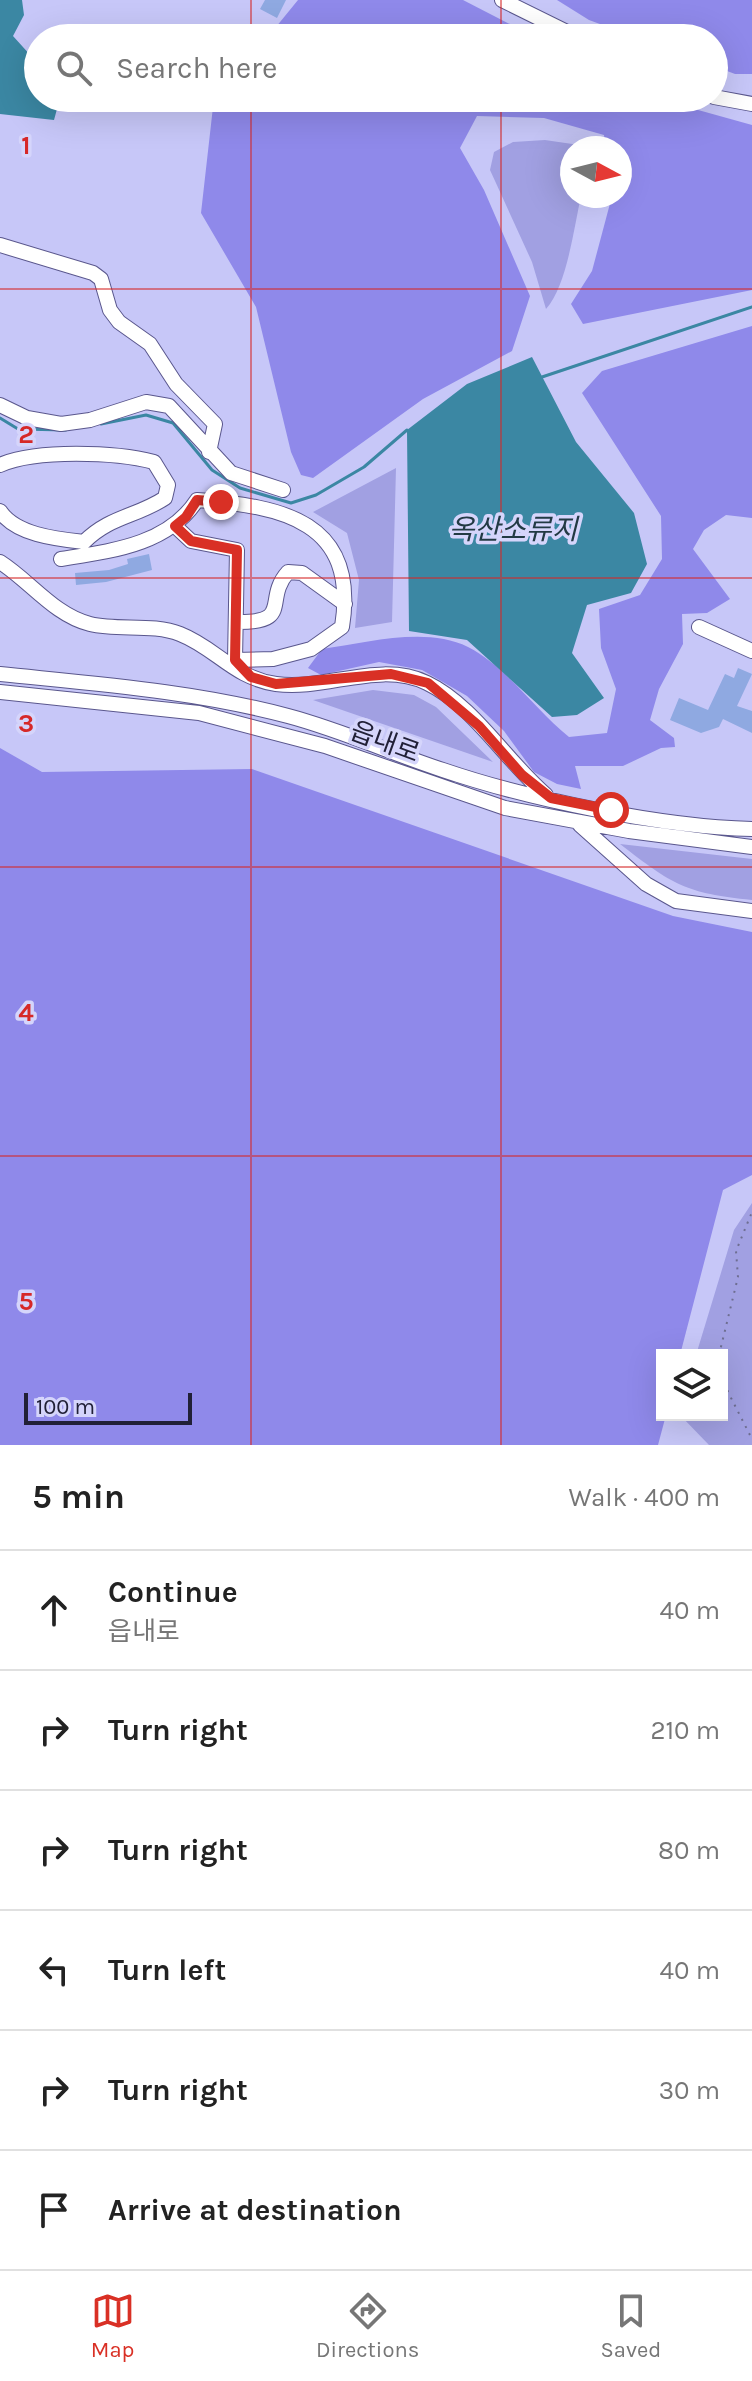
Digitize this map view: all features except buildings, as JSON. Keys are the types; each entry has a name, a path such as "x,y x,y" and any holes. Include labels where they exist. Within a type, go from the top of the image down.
{"street":[{"path":"502,0 551,24"},
{"path":"728,100 752,104"},
{"path":"0,245 101,279 110,310 119,322 150,344 176,384 215,424 209,452"},
{"path":"0,405 27,418 61,424 90,420 146,402 169,406 231,473 283,490"},
{"path":"0,465 21,459 109,455 154,462 168,485 165,498 108,521 86,548 61,559"},
{"path":"2,518 86,548 129,548 175,526 186,517 197,500 253,506 301,519 323,538 340,566 345,604 342,627 311,649 273,659 235,660"},
{"path":"175,526 191,541 237,550 235,660 251,677"},
{"path":"0,562 67,614 89,624 180,634 231,669 251,677 276,684 298,684 391,674 428,683 479,726 522,775 551,798"},
{"path":"236,622 259,622 270,618 277,605 282,579 288,572 302,573 345,604"},
{"path":"699,627 752,651"},
{"name":"읍내로","path":"0,674 227,701 290,716 445,771 551,798 671,821 752,829"},
{"name":"읍내로","path":"0,692 157,707 236,722 338,750 473,800 577,823 752,847"},
{"path":"512,788 522,775"},
{"path":"577,823 646,884 676,901 752,911"},
{"path":"603,845 606,827"}],"path":[{"path":"720,1349 738,1277 736,1251 752,1212"},
{"path":"728,1392 752,1439"}],"shaded area":[{"path":"298,0 463,0 510,24 278,24"},
{"path":"557,0 752,0 752,74 728,71 728,24 600,24"},
{"path":"212,112 705,112 752,125 752,290 583,324 571,304 592,271 609,208 632,208 632,136 604,136 544,118 477,116 460,148 484,190 530,296 512,351 423,399 313,478 301,475 291,452 256,307 201,213"},
{"path":"513,142 560,142 560,208 578,208 564,271 546,309 532,262 490,170 494,152"},
{"path":"752,326 752,518 726,515 704,530 693,549 730,599 707,613 682,614 683,644 659,689 650,720 674,738 675,747 661,748 623,766 575,766 581,789 557,784 534,772 504,731 467,696 422,670 379,662 321,675 308,668 322,649 396,638 451,641 468,647 495,666 569,737 607,733 616,689 601,648 599,609 640,595 662,559 661,516 582,393 602,371"},
{"path":"396,468 392,622 355,628 359,580 347,533 313,512"},
{"path":"373,690 414,695 436,707 493,762 313,700"},
{"path":"0,748 42,772 252,769 673,916 752,932 752,1175 723,1190 682,1349 656,1349 656,1421 664,1421 658,1445 0,1445"},
{"path":"620,844 752,859 752,900 711,894 681,885"},
{"path":"752,1203 752,1445 709,1445 686,1421 728,1421 728,1349 698,1349 734,1230"}],"water":[{"path":"0,0 22,0 24,15 13,36 24,48 24,112 56,112 54,120 0,114"},
{"name":"옥산소류지","path":"532,357 576,442 634,513 647,564 631,593 587,605 572,653 604,698 577,715 552,717 467,640 409,631 407,430 467,384"}],"waterway":[{"path":"542,377 752,307"},
{"path":"101,424 146,415 173,423 212,470 240,488 291,503 316,495 364,467 407,430"},
{"path":"0,418 18,429 66,430"}],"route":[{"path":"221,502 197,500 186,517 175,526 191,541 237,550 235,660 251,677 276,684 298,684 391,674 428,683 479,726 502,748 522,775 551,798 611,810"}]}
